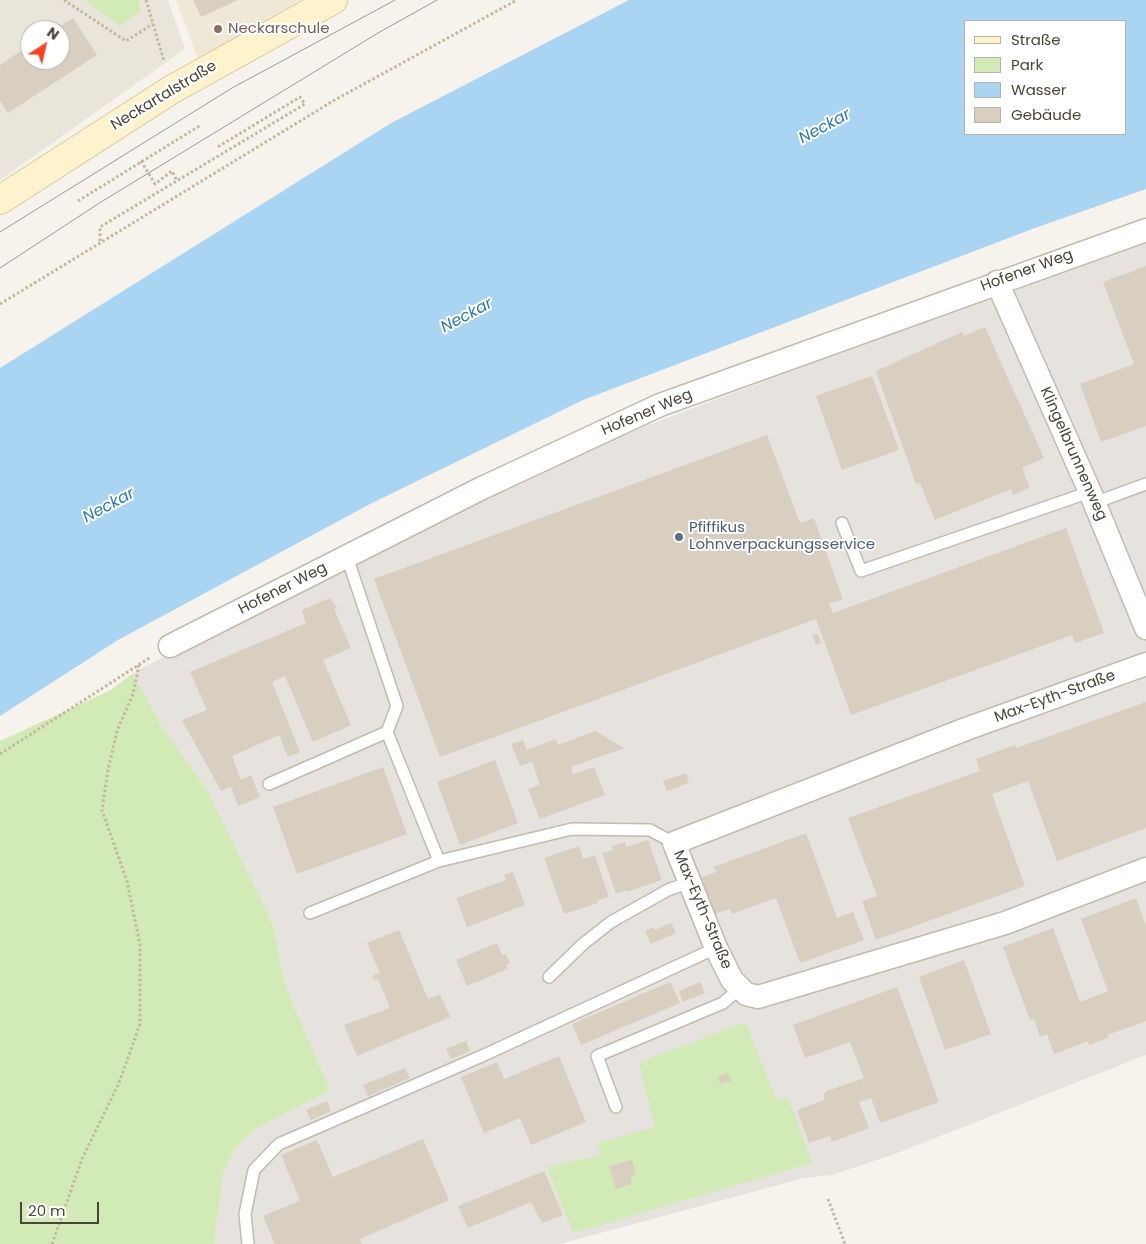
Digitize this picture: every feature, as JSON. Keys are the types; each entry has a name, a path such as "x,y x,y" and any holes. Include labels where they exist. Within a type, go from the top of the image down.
{"main road":[{"name":"Neckartalstraße","path":"0,200 171,90 333,0"}],"street":[{"name":"Hofener Weg","path":"170,646 482,488 660,405 997,282 1146,230"},
{"name":"Klingelbrunnenweg","path":"997,282 1092,497 1146,628"},
{"name":"Max-Eyth-Straße","path":"739,988 716,948 674,843 966,729 1146,664"},
{"path":"739,988 746,994 758,997 776,993 1005,923 1146,869"}],"lane":[{"path":"842,523 861,571 1092,497 1146,484"},
{"path":"269,784 386,732 397,706 346,557"},
{"path":"386,732 439,861"},
{"path":"310,912 439,861 572,829 650,830 674,843"},
{"path":"549,977 583,944 611,922 668,890 690,882"},
{"path":"248,1244 245,1214 254,1170 280,1144 482,1056 716,948"},
{"path":"616,1106 596,1056 723,1003 739,988"}],"path":[{"path":"64,0 126,41 153,24"},
{"path":"146,0 164,61"},
{"path":"0,304 100,241 333,101 516,0"},
{"path":"100,241 100,227 305,104 300,97 216,148"},
{"path":"78,201 201,125"},
{"path":"140,161 155,184 172,171 177,181"},
{"path":"0,754 170,646"},
{"path":"52,1244 82,1159 119,1083 140,1024 140,945 126,881 102,810 117,730 133,694 139,665"},
{"path":"828,1199 845,1244"}],"shaded area":[{"path":"0,0 168,0 185,49 0,180"},
{"name":"Neckarschule","path":"176,0 300,0 198,59"},
{"path":"1146,237 1146,1055 892,1155 831,1175 804,1178 560,1244 214,1244 223,1173 236,1147 255,1129 330,1090 285,985 273,924 206,788 164,730 133,673 482,488"}],"green space":[{"path":"85,0 138,0 141,11 120,26"},
{"path":"133,673 164,730 206,788 273,924 285,985 330,1090 255,1129 236,1147 223,1173 214,1244 0,1244 0,741 111,690"},
{"path":"745,1022 777,1101 788,1097 812,1163 573,1233 547,1167 601,1155 598,1143 655,1127 639,1063"}],"water":[{"name":"Neckar","path":"629,0 1146,0 1146,189 1035,228 583,400 370,504 118,640 0,716 0,368 393,122"}],"building":[{"path":"193,0 238,0 201,17"},
{"path":"73,18 97,55 8,113 0,101 0,65 20,52 20,70 70,70 70,20"},
{"path":"1146,266 1146,426 1101,442 1080,384 1134,364 1103,282"},
{"path":"985,327 1044,458 1022,468 1030,487 1013,495 1011,489 935,520 920,483 916,484 876,371 962,332 964,336"},
{"path":"872,376 899,450 842,470 816,396"},
{"path":"767,435 800,523 814,518 843,599 829,604 833,613 1066,528 1104,633 1075,643 1072,635 851,715 816,619 440,757 374,579"},
{"path":"330,598 337,608 334,609 351,648 323,660 351,725 313,742 285,676 272,682 300,752 288,757 279,735 232,756 241,780 251,775 260,797 238,806 231,787 221,791 182,720 207,710 190,672 306,623 302,612 304,609"},
{"path":"818,634 821,643 816,645 812,635"},
{"path":"1146,702 1146,828 1057,861 1028,781 992,794 1025,886 876,940 862,901 877,896 848,818 980,771 976,759 1015,745 1016,748"},
{"path":"595,731 624,748 571,767 573,774 594,767 605,795 540,819 528,789 540,785 532,762 520,766 511,744 523,740 527,750 556,739 558,745"},
{"path":"495,760 518,823 460,845 437,782"},
{"path":"383,767 407,834 297,874 273,807"},
{"path":"686,773 689,783 667,791 663,781"},
{"path":"806,833 837,918 853,912 864,940 800,963 776,898 732,914 730,909 714,914 700,878 716,872 714,867"},
{"path":"648,840 662,880 616,894 602,853 613,850 612,846 625,842 626,847"},
{"path":"579,846 583,859 595,855 609,897 597,900 598,903 564,914 544,858"},
{"path":"513,872 525,905 467,927 456,898 506,880 504,875"},
{"path":"1136,898 1146,926 1146,1021 1107,1035 1108,1038 1089,1045 1088,1041 1054,1054 1047,1034 1040,1037 1034,1019 1030,1020 1003,947 1053,928 1080,1002 1108,991 1081,919"},
{"path":"671,923 676,933 651,944 645,931 654,927 655,930"},
{"path":"399,930 428,999 440,994 450,1017 357,1056 344,1025 390,1008 378,979 374,980 372,976 380,973 367,943"},
{"path":"497,943 502,955 506,954 510,963 506,965 508,969 467,986 456,960"},
{"path":"964,960 991,1034 945,1050 919,977"},
{"path":"670,982 680,1003 581,1045 572,1024"},
{"path":"700,982 705,993 683,1002 679,991"},
{"path":"897,987 939,1102 880,1123 871,1098 859,1102 869,1128 832,1142 830,1136 809,1143 797,1110 824,1100 824,1094 827,1091 864,1078 850,1042 805,1058 793,1025"},
{"path":"466,1041 470,1051 451,1059 446,1049"},
{"path":"559,1056 586,1122 531,1145 520,1118 484,1133 461,1077 497,1062 504,1079"},
{"path":"405,1068 410,1078 368,1096 363,1085"},
{"path":"728,1073 731,1081 720,1084 718,1076"},
{"path":"327,1101 331,1111 311,1120 306,1110"},
{"path":"423,1139 449,1200 360,1239 362,1244 275,1244 263,1216 300,1201 281,1155 317,1140 333,1177"},
{"path":"632,1160 636,1175 630,1177 632,1184 616,1189 609,1166"},
{"path":"544,1171 563,1215 542,1223 531,1202 468,1228 458,1206"}],"tram line":[{"path":"0,232 232,88 395,0"},
{"path":"0,268 101,202 378,33 437,0"}],"place":[{"name":"Neckarschule","path":"218,29"},
{"name":"Pfiffikus Lohnverpackungsservice","path":"679,537"}]}
